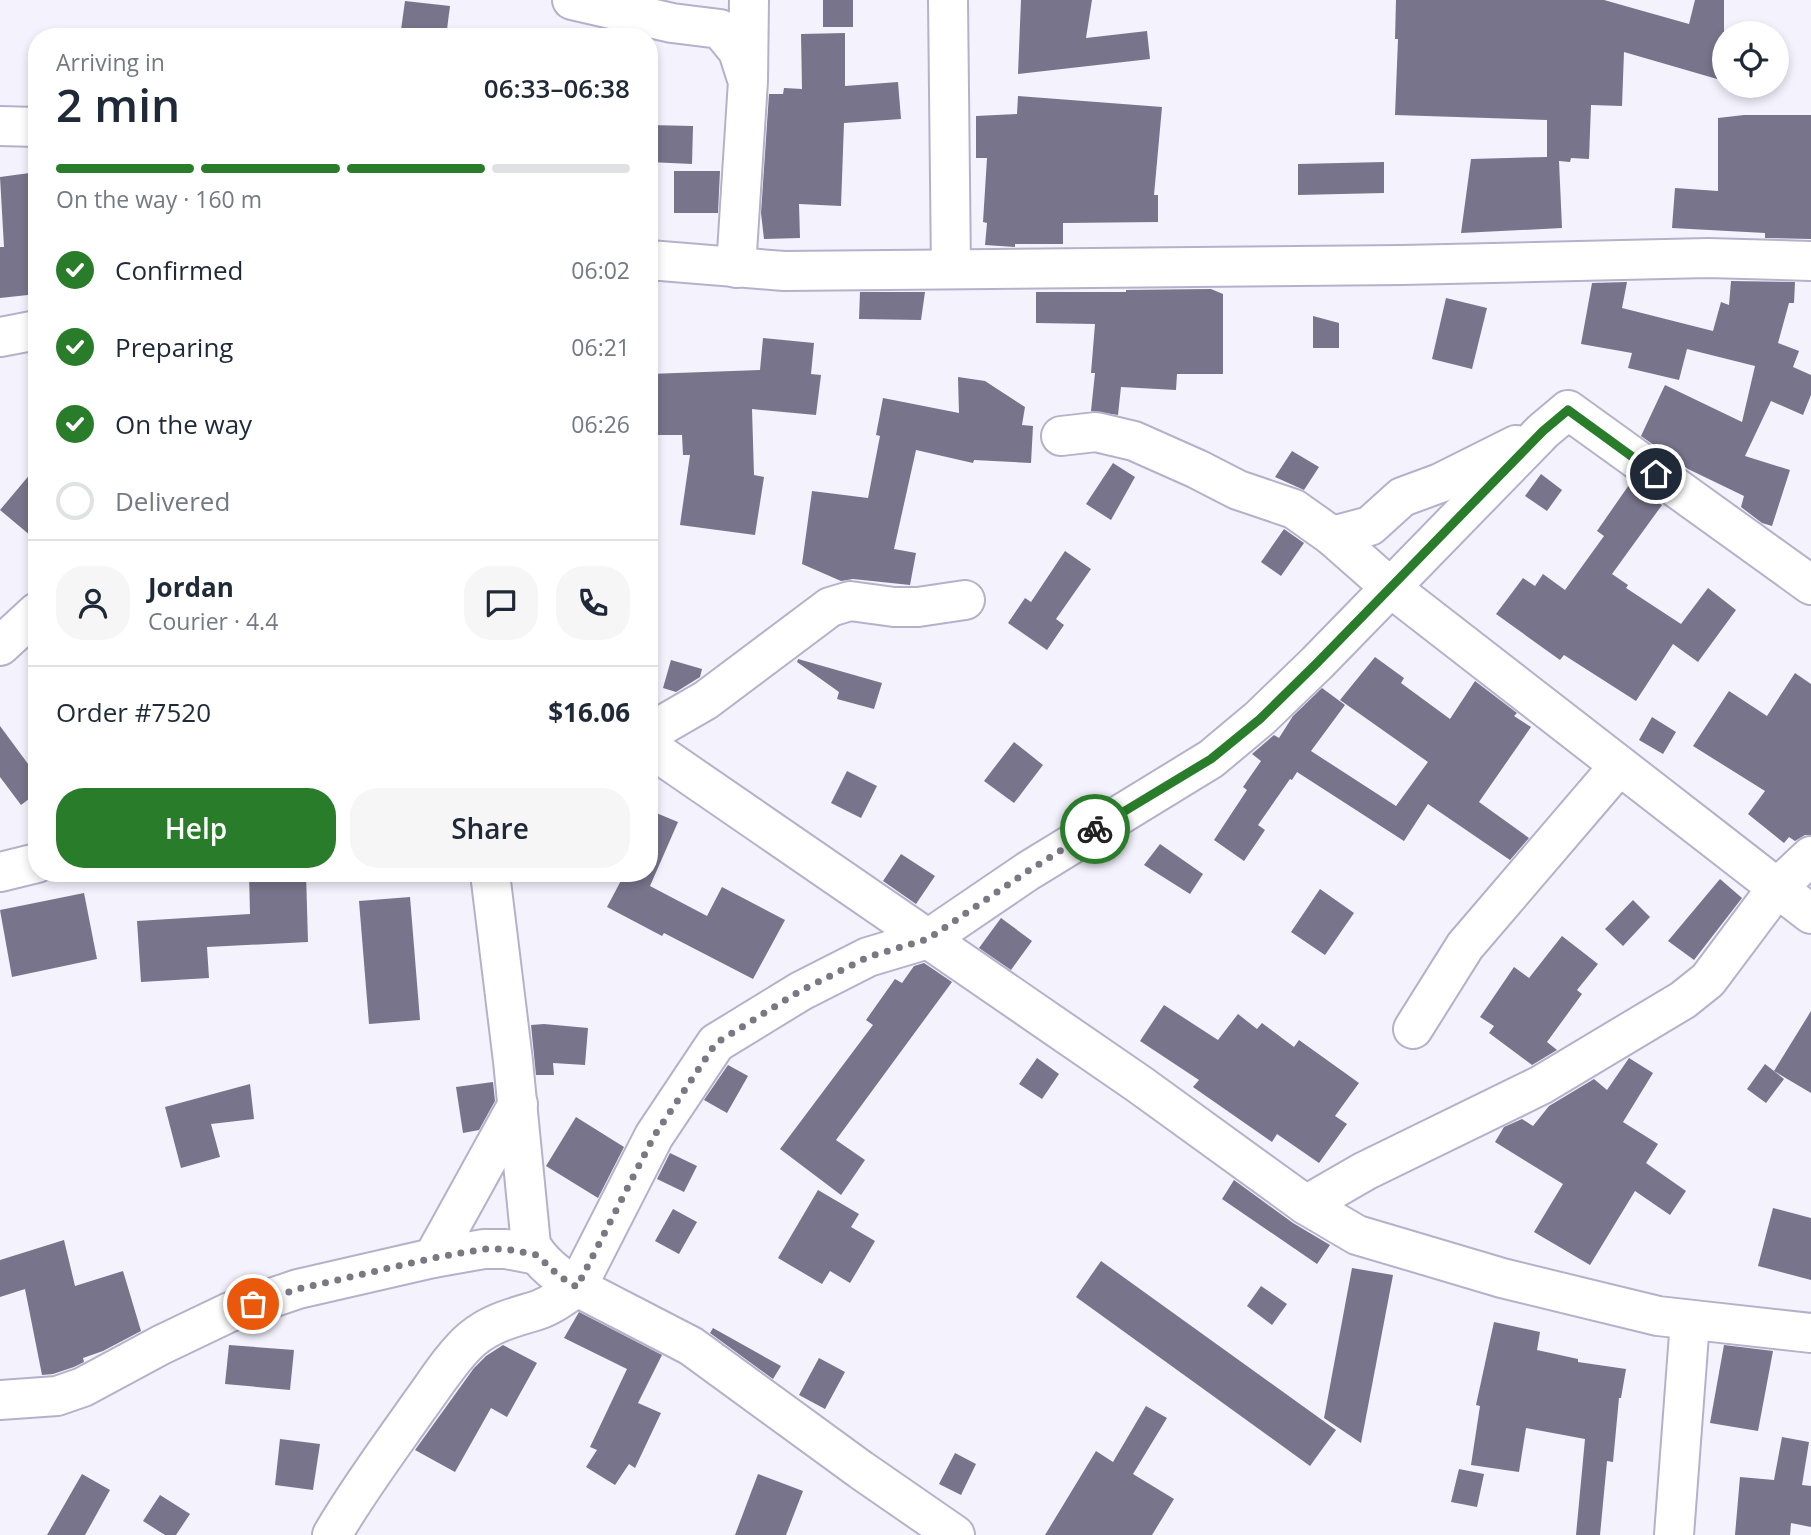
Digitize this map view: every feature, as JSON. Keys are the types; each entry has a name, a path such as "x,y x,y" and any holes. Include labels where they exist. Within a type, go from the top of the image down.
{"street":[{"path":"572,0 672,23 720,29 738,51 748,81"},
{"path":"736,268 748,81 749,0"},
{"path":"948,0 951,269"},
{"path":"0,126 28,127"},
{"path":"658,261 784,271 1402,265 1708,258 1811,261"},
{"path":"0,337 28,332"},
{"path":"332,1535 352,1499 471,1340 497,1323 537,1310 577,1287 654,1136 716,1043 800,991 868,957 928,939 1028,871 1211,759 1260,719 1543,431 1568,410 1811,585"},
{"path":"1332,536 1370,526 1402,496 1440,482 1543,431"},
{"path":"1061,436 1096,432 1134,441 1238,490 1294,509 1332,536 1391,588 1811,914"},
{"path":"658,728 706,700 830,607 850,601 894,607 918,607 965,600"},
{"path":"0,646 28,620"},
{"path":"658,753 1139,1084 1306,1205 1357,1235 1599,1303 1690,1321 1811,1333"},
{"path":"1413,1029 1465,946 1619,766"},
{"path":"1306,1205 1365,1171 1541,1085 1683,1000 1708,980 1776,889 1811,856"},
{"path":"0,872 28,865"},
{"path":"491,882 531,1245 537,1255 559,1276 577,1287 691,1346 911,1521 955,1535"},
{"path":"433,1258 517,1104"},
{"path":"1357,1235 1365,1171"},
{"path":"0,1399 57,1396 83,1387 230,1312 298,1289 484,1249 506,1249 537,1255"},
{"path":"1674,1535 1690,1321"}],"building":[{"path":"823,0 853,0 853,27 823,27"},
{"path":"1021,0 1092,0 1086,38 1147,31 1150,59 1018,74"},
{"path":"1396,0 1604,0 1689,24 1695,0 1724,0 1724,21 1712,21 1712,78 1624,52 1622,106 1591,105 1589,159 1571,158 1570,162 1559,161 1562,228 1461,233 1471,159 1547,157 1547,120 1395,115 1398,39 1395,39"},
{"path":"405,1 450,6 447,28 401,28"},
{"path":"845,33 845,86 898,82 901,119 844,123 841,206 799,204 800,238 764,239 761,213 769,94 783,94 784,88 802,89 801,34"},
{"path":"1018,96 1162,107 1154,195 1158,195 1158,222 1063,223 1063,244 1015,244 1015,247 985,245 987,223 983,222 987,158 976,158 976,116 1017,114"},
{"path":"1744,115 1811,115 1811,239 1765,238 1765,233 1672,228 1675,188 1718,191 1718,118"},
{"path":"658,125 693,126 692,164 658,162"},
{"path":"1384,162 1384,193 1298,195 1298,164"},
{"path":"674,171 720,171 718,213 674,213"},
{"path":"28,173 28,295 0,298 0,247 4,247 0,177"},
{"path":"1731,281 1795,282 1794,303 1789,303 1778,343 1799,351 1793,367 1811,375 1811,395 1803,415 1771,401 1745,456 1790,470 1772,526 1762,523 1741,507 1744,496 1688,469 1641,436 1665,385 1742,422 1755,366 1687,349 1679,380 1628,368 1632,353 1581,344 1592,283 1627,282 1622,308 1713,331 1721,302 1729,305"},
{"path":"1211,289 1223,294 1223,374 1177,374 1176,390 1121,387 1118,415 1091,411 1095,373 1091,373 1095,324 1036,323 1036,292"},
{"path":"860,292 925,292 921,320 859,319"},
{"path":"1446,298 1487,308 1472,369 1432,359"},
{"path":"1313,316 1339,323 1339,348 1313,348"},
{"path":"763,338 814,343 811,374 821,375 816,415 752,409 754,475 764,477 755,535 680,525 690,455 683,455 682,435 658,435 658,374 760,370"},
{"path":"958,377 985,381 1025,407 1022,425 1033,426 1031,463 974,460 973,463 916,450 894,549 916,553 910,585 853,579 841,581 802,564 812,491 868,498 880,436 876,435 883,398 959,413"},
{"path":"1292,451 1319,467 1304,490 1275,477"},
{"path":"1113,463 1135,477 1111,520 1086,504"},
{"path":"1541,474 1562,490 1547,511 1525,496"},
{"path":"28,477 28,533 0,510"},
{"path":"1631,482 1662,505 1612,574 1628,585 1626,588 1681,624 1708,588 1736,610 1698,662 1673,644 1636,701 1564,655 1560,660 1496,614 1523,578 1535,586 1543,574 1565,590 1604,536 1597,531"},
{"path":"1284,529 1304,543 1281,576 1261,562"},
{"path":"1065,551 1091,569 1056,619 1064,625 1047,650 1008,623 1025,598 1031,602"},
{"path":"1375,657 1404,678 1401,683 1450,719 1475,681 1517,713 1514,716 1531,727 1479,802 1529,838 1510,860 1428,804 1404,841 1297,772 1258,825 1265,830 1244,861 1214,840 1247,790 1243,787 1261,761 1252,754 1274,735 1279,738 1293,716 1322,688 1345,705 1311,751 1396,806 1428,762 1340,700"},
{"path":"798,659 882,683 874,709 837,699 839,692 797,662"},
{"path":"671,660 702,669 700,677 676,692 663,688"},
{"path":"1795,673 1811,684 1811,835 1805,835 1795,841 1789,837 1784,843 1748,814 1765,791 1693,746 1729,691 1767,716"},
{"path":"1652,717 1676,732 1663,754 1639,740"},
{"path":"0,726 28,764 28,800 21,805 0,777"},
{"path":"1014,742 1043,765 1014,803 984,781"},
{"path":"847,771 877,786 861,818 831,803"},
{"path":"658,814 678,822 658,868"},
{"path":"1160,844 1203,874 1190,894 1144,865"},
{"path":"901,854 935,876 916,904 883,881"},
{"path":"1720,879 1742,898 1694,960 1668,941"},
{"path":"249,882 306,882 308,942 207,947 209,978 141,982 137,921 250,914"},
{"path":"620,882 652,882 650,886 707,916 722,887 785,920 753,979 607,907"},
{"path":"1320,889 1354,913 1325,955 1291,932"},
{"path":"84,893 97,959 12,977 0,910"},
{"path":"410,897 420,1020 369,1024 359,901"},
{"path":"1633,900 1650,917 1623,946 1605,929"},
{"path":"1001,918 1032,941 1011,970 979,948"},
{"path":"1562,936 1598,964 1577,990 1582,994 1547,1042 1557,1050 1532,1065 1489,1033 1494,1026 1480,1017 1514,967 1529,978"},
{"path":"924,963 952,982 836,1140 865,1160 841,1195 780,1149 873,1025 866,1020 895,979 902,983 914,966"},
{"path":"1164,1005 1218,1040 1238,1014 1257,1029 1262,1023 1294,1047 1299,1040 1359,1083 1335,1116 1347,1124 1319,1163 1277,1134 1272,1142 1193,1087 1199,1080 1140,1041"},
{"path":"1811,1011 1811,1093 1774,1071"},
{"path":"531,1025 588,1028 585,1065 553,1063 554,1075 536,1075"},
{"path":"1037,1058 1059,1074 1042,1099 1019,1084"},
{"path":"1629,1058 1653,1073 1623,1122 1658,1144 1646,1163 1686,1191 1670,1215 1635,1191 1590,1265 1534,1232 1563,1184 1495,1142 1504,1127 1522,1119 1533,1126 1549,1106 1594,1079 1607,1090"},
{"path":"1765,1064 1784,1079 1766,1103 1747,1089"},
{"path":"728,1065 748,1076 727,1113 704,1100"},
{"path":"493,1082 495,1101 479,1130 463,1133 456,1087"},
{"path":"250,1084 254,1119 211,1124 220,1157 181,1168 165,1107"},
{"path":"576,1117 624,1147 598,1198 546,1166"},
{"path":"670,1153 697,1166 684,1192 657,1179"},
{"path":"1234,1180 1293,1223 1330,1245 1317,1264 1222,1199"},
{"path":"818,1190 859,1214 851,1227 875,1241 850,1283 830,1271 822,1284 778,1258"},
{"path":"1773,1208 1811,1218 1811,1280 1758,1266"},
{"path":"673,1209 697,1222 679,1254 655,1241"},
{"path":"64,1240 75,1286 123,1271 141,1331 83,1358 84,1362 74,1367 42,1375 25,1289 0,1297 0,1260"},
{"path":"1101,1261 1336,1430 1310,1466 1076,1297"},
{"path":"1352,1268 1393,1275 1361,1443 1324,1418"},
{"path":"1261,1286 1287,1304 1272,1325 1247,1306"},
{"path":"579,1312 662,1355 638,1403 661,1413 635,1468 629,1464 615,1485 586,1467 597,1450 590,1447 627,1369 564,1338"},
{"path":"1494,1322 1540,1332 1537,1350 1578,1359 1578,1362 1626,1369 1619,1398 1613,1462 1607,1461 1600,1535 1576,1535 1585,1439 1526,1428 1519,1472 1471,1465 1480,1406 1476,1405"},
{"path":"713,1328 781,1366 773,1379 710,1333"},
{"path":"229,1345 294,1350 290,1390 225,1384"},
{"path":"503,1345 537,1363 507,1417 491,1408 455,1472 415,1450 474,1368"},
{"path":"1724,1345 1773,1351 1758,1431 1710,1423"},
{"path":"819,1358 845,1372 825,1409 799,1395"},
{"path":"1146,1406 1167,1418 1133,1474 1174,1499 1152,1535 1045,1535 1096,1451 1113,1462"},
{"path":"1782,1437 1809,1442 1802,1485 1811,1486 1811,1527 1791,1523 1790,1535 1735,1535 1740,1477 1774,1480"},
{"path":"280,1439 320,1444 313,1490 275,1485"},
{"path":"955,1453 976,1464 961,1495 939,1484"},
{"path":"1459,1469 1484,1474 1477,1507 1451,1502"},
{"path":"82,1474 110,1490 85,1535 47,1535"},
{"path":"758,1474 803,1491 786,1535 735,1535"},
{"path":"160,1495 190,1514 176,1535 165,1535 143,1521"}],"way so far":[{"path":"253,1304 298,1289 484,1249 506,1249 537,1255 559,1276 577,1287 654,1136 716,1043 800,991 868,957 928,939 1095,829"}],"route":[{"path":"1095,829 1211,759 1260,719 1543,431 1568,410 1656,474"}]}
